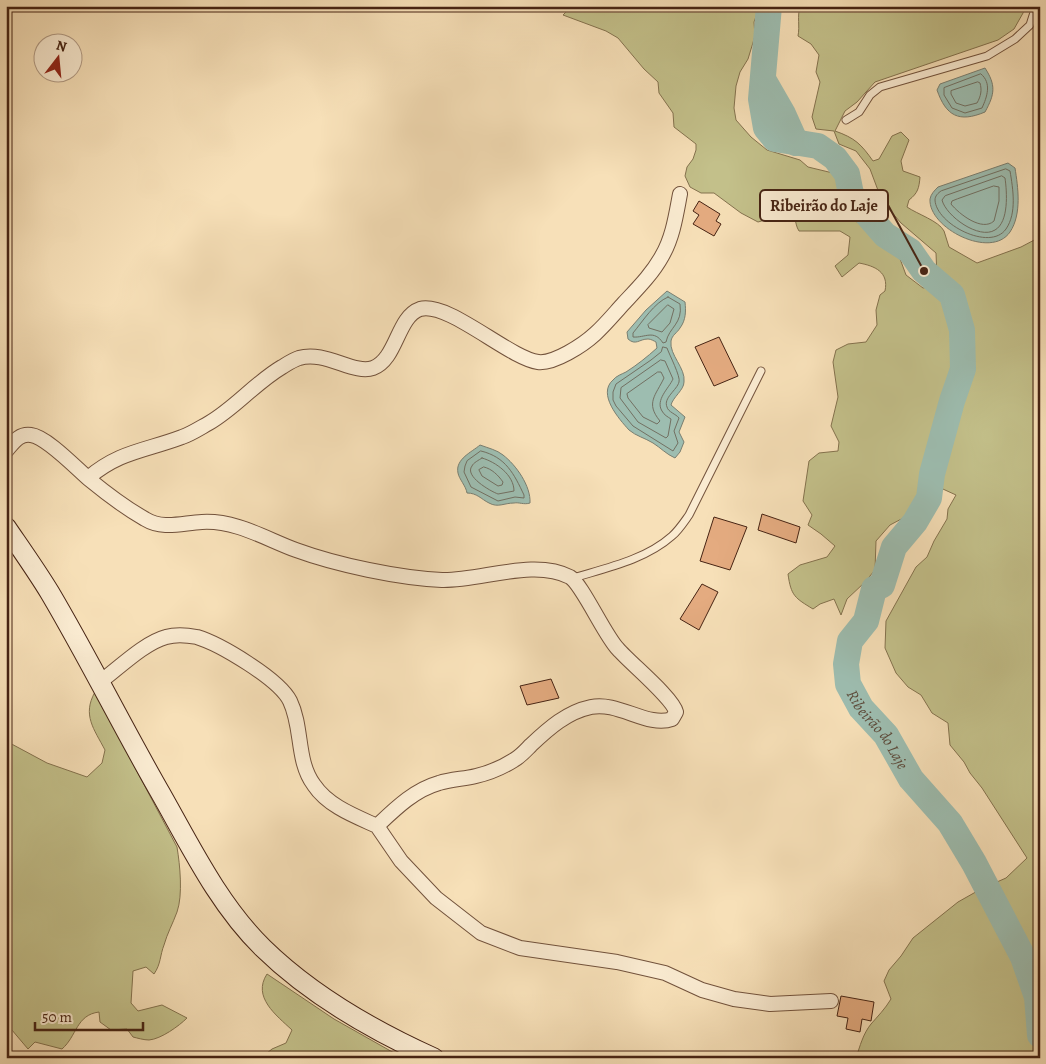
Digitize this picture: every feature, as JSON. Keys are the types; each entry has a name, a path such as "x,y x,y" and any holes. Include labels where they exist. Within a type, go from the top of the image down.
{"main road":[{"path":"6,527 49,592 143,763 226,904 262,947 292,974 344,1011 396,1041 434,1058"}],"street":[{"path":"88,478 100,468 122,456 183,437 211,422 268,375 298,359 312,356 363,369 379,365 388,356 413,314 420,310 426,309 440,312 483,332 524,358 539,362 553,360 594,336 654,270 675,224 680,194"},
{"path":"6,451 17,438 23,435 37,437 52,446 88,478 146,520 162,526 180,526 204,522 227,524 248,530 296,551 342,564 405,576 443,580 474,578 504,572 538,570 557,572 572,578 616,647 675,706 675,717 669,720 649,718 611,706 593,706 572,713 556,723 517,759 478,776 438,783 422,790 394,810 377,826"},
{"path":"100,682 153,642 178,635 197,637 239,657 273,682 289,700 296,720 304,766 314,786 330,802 377,826 401,861 436,898 481,932 520,948 627,964 665,974 702,990 734,999 770,1004 831,1001"}],"lane":[{"path":"846,120 859,112 870,95 880,87 987,56 1003,48 1030,25 1036,6"},
{"path":"572,578 630,560 656,548 673,535 690,515 761,371"}],"shaded area":[{"path":"576,6 760,6 754,22 755,36 748,59 740,72 736,86 734,108 736,120 751,137 767,150 800,160 808,167 837,174 842,181 843,207 854,221 865,224 875,237 899,256 906,275 923,288 933,286 937,277 936,253 901,223 882,201 870,169 856,151 839,144 834,131 816,129 812,117 820,82 816,72 819,55 811,44 798,36 800,6 1027,6 1014,29 998,40 875,82 857,102 845,111 835,131 857,142 873,161 879,159 892,136 901,132 909,140 901,161 903,171 920,177 918,190 909,200 907,207 938,224 944,231 949,247 977,263 1021,247 1040,237 1040,1058 856,1058 866,1032 891,999 884,981 889,970 913,938 958,902 1006,878 1027,858 982,788 950,745 948,723 932,713 921,695 908,687 896,673 885,648 886,621 916,567 927,557 947,519 948,509 956,495 921,479 917,498 907,516 890,525 876,541 875,570 847,599 841,615 834,599 820,604 813,609 795,596 789,581 788,574 800,565 827,557 835,546 808,525 812,515 803,501 809,461 819,453 838,451 839,442 831,426 838,397 833,362 836,350 848,344 866,342 877,325 876,310 880,295 885,291 885,279 880,271 859,263 842,277 835,266 848,255 850,237 840,231 799,231 796,225 793,205 781,209 772,218 758,222 741,213 714,193 701,193 690,187 685,176 687,167 693,159 696,144 674,127 673,113 659,93 658,82 644,69 618,38 606,31 563,15 569,9"},
{"path":"95,692 177,847 179,862 180,889 177,912 154,974 146,967 133,971 131,1003 138,1011 162,1005 187,1018 164,1035 147,1040 133,1037 127,1029 111,1030 100,1022 99,1012 91,1014 81,1022 62,1049 35,1042 28,1049 6,1023 6,741 47,763 87,777 102,763 105,750 91,722 91,700"},
{"path":"267,974 334,1019 403,1058 261,1058 272,1049 286,1043 292,1030 273,1012 264,998 263,982"}],"water":[{"path":"985,68 991,80 993,90 991,100 985,112 961,117 949,111 937,90 940,84"},
{"path":"1008,163 1015,168 1018,209 1014,225 1010,232 1001,240 989,243 976,242 949,230 939,220 932,210 930,199 938,187"},
{"path":"667,291 685,302 683,322 671,341 672,351 684,377 684,385 671,405 685,417 679,432 684,442 675,458 629,430 615,413 608,399 607,392 614,379 634,367 657,348 656,342 650,339 631,341 628,339 627,332 646,310"},
{"path":"480,445 501,453 513,464 522,476 530,496 530,503 495,505 476,495 467,493 459,475 459,464"}],"building":[{"path":"699,201 720,214 716,221 721,224 714,236 693,224 699,215 693,211"},
{"path":"719,337 738,376 714,386 695,347"},
{"path":"762,514 800,527 796,543 758,530"},
{"path":"714,517 747,527 730,570 700,561"},
{"path":"702,584 718,592 699,630 680,619"},
{"path":"551,679 559,698 527,705 520,686"},
{"path":"841,996 874,1002 871,1021 862,1019 860,1032 846,1029 848,1018 837,1016"}],"waterway":[{"name":"Ribeirão do Laje","path":"769,6 761,99 766,128 775,139 818,146 835,158 847,174 851,194 864,211 885,235 910,251 924,271 952,295 962,330 963,369 932,474 929,498 915,522 894,547 882,585 874,589 866,621 850,641 846,664 848,684 861,708 886,735 911,779 950,823 974,863 1023,957 1037,997 1040,1035"},
{"path":"764,81 783,114 796,143"}],"place":[{"name":"Ribeirão do Laje","path":"924,271"}]}
